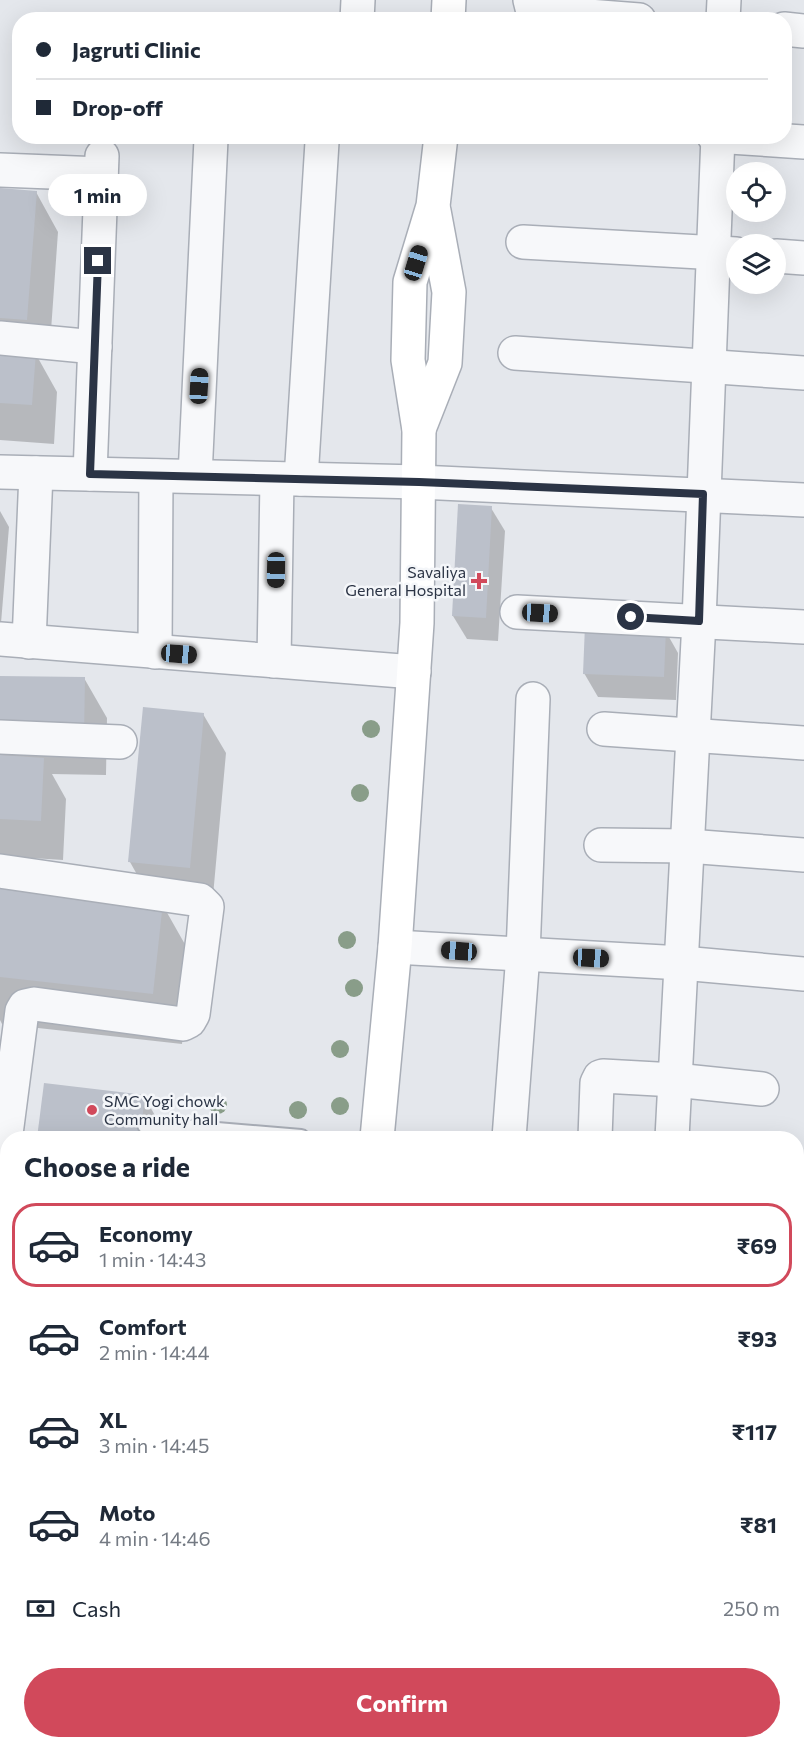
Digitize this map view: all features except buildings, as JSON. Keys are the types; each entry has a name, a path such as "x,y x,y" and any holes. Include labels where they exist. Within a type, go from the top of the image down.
{"street":[{"path":"530,0 532,8 538,12"},
{"path":"195,476 211,144"},
{"path":"274,661 289,479 322,144"},
{"path":"378,1131 395,947 417,623 419,430 445,363 449,292 433,206 440,144"},
{"path":"672,1131 699,621 708,367 725,254 717,144"},
{"path":"0,170 101,165 90,474"},
{"path":"523,242 725,254"},
{"path":"786,257 804,258"},
{"path":"0,338 95,347"},
{"path":"515,353 804,373"},
{"path":"0,472 419,482 804,500"},
{"path":"36,472 15,641 414,672"},
{"path":"155,652 156,476"},
{"path":"517,612 804,627"},
{"path":"510,1131 523,954 533,699"},
{"path":"604,729 804,743"},
{"path":"0,737 120,742"},
{"path":"600,845 687,846 804,855"},
{"path":"0,871 200,900 207,907 193,1014 189,1021 176,1024 30,1004 26,1006 8,1045 3,1131"},
{"path":"395,947 682,963 804,974"},
{"path":"595,1131 597,1083 600,1077 675,1080 762,1089"}],"lane":[{"path":"146,1125 218,1131"}],"place":[{"name":"Savaliya General Hospital","path":"479,581"},
{"name":"SMC Yogi chowk Community hall","path":"92,1110"}],"route":[{"path":"98,261 90,474 419,482 703,494 699,621 631,617"}]}
